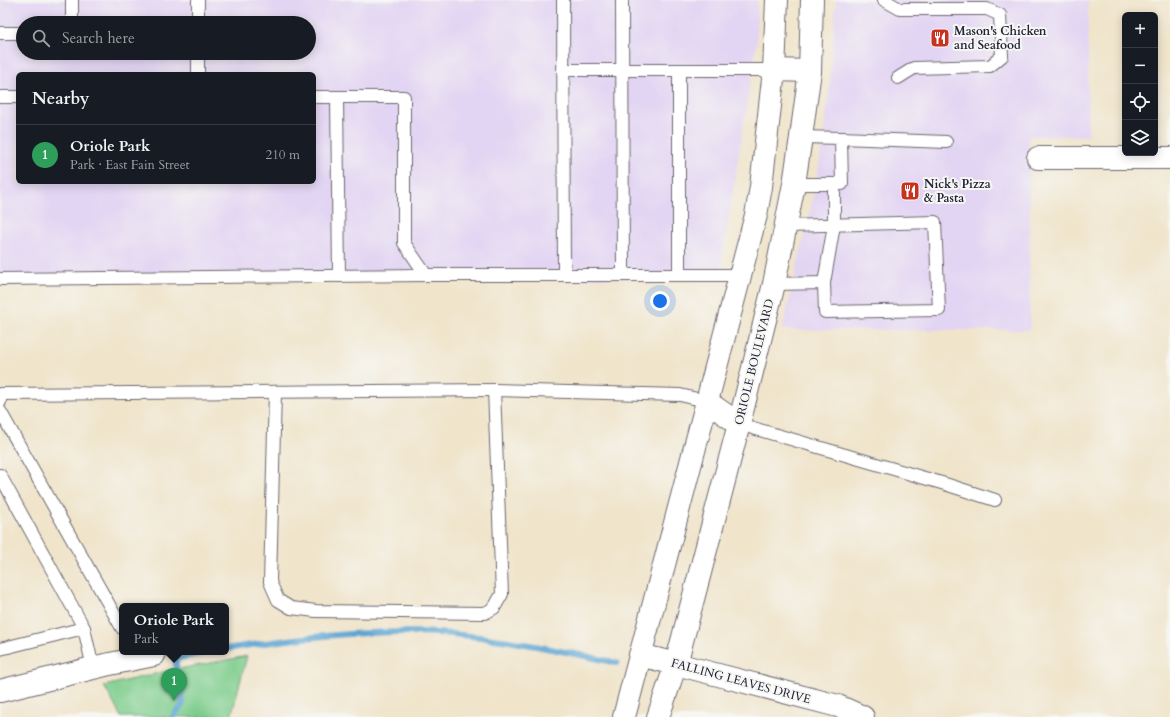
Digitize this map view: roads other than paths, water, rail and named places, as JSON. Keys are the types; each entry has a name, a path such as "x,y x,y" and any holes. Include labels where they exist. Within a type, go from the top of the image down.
{"street":[{"path":"624,717 756,215 774,70 777,0"},
{"name":"ORIOLE BOULEVARD","path":"658,717 676,664 774,284 794,184 810,71 812,0"},
{"path":"774,70 810,71"},
{"path":"1038,158 1170,158"},
{"path":"740,275 774,284"},
{"path":"706,401 739,424"},
{"name":"FALLING LEAVES DRIVE","path":"640,655 838,706 863,717"},
{"path":"0,691 93,668 154,656"}],"lane":[{"path":"72,0 72,16"},
{"path":"198,0 198,16"},
{"path":"563,0 564,275"},
{"path":"622,0 622,274"},
{"path":"884,0 900,9 987,9 1000,15 1002,56 990,66 914,68 898,78"},
{"path":"0,33 16,33"},
{"path":"198,60 198,72"},
{"path":"563,70 774,70"},
{"path":"679,70 679,274"},
{"path":"0,97 16,97"},
{"path":"316,97 404,98 404,243 426,275"},
{"path":"336,97 339,276"},
{"path":"801,137 946,142"},
{"path":"794,184 842,184 841,138"},
{"path":"786,226 834,225 935,222 939,310 825,312 824,284 834,225 834,184"},
{"path":"0,279 426,275 740,275"},
{"path":"774,284 824,284"},
{"path":"275,392 270,582 278,600 290,608 316,612 485,613 494,608 502,594 494,390"},
{"path":"0,402 0,394 494,390 680,395 706,401"},
{"path":"0,411 119,623"},
{"path":"739,424 995,500"},
{"path":"0,475 84,628 93,668"},
{"path":"0,649 84,628"}],"waterway":[{"path":"229,649 294,639 339,635 384,632 434,633 513,642 617,663"},
{"path":"173,717 183,704 175,659 194,655"}],"place":[{"name":"Mason's Chicken and Seafood","path":"940,38"},
{"name":"Nick's Pizza & Pasta","path":"910,191"},
{"name":"Oriole Park","path":"174,701"}]}
